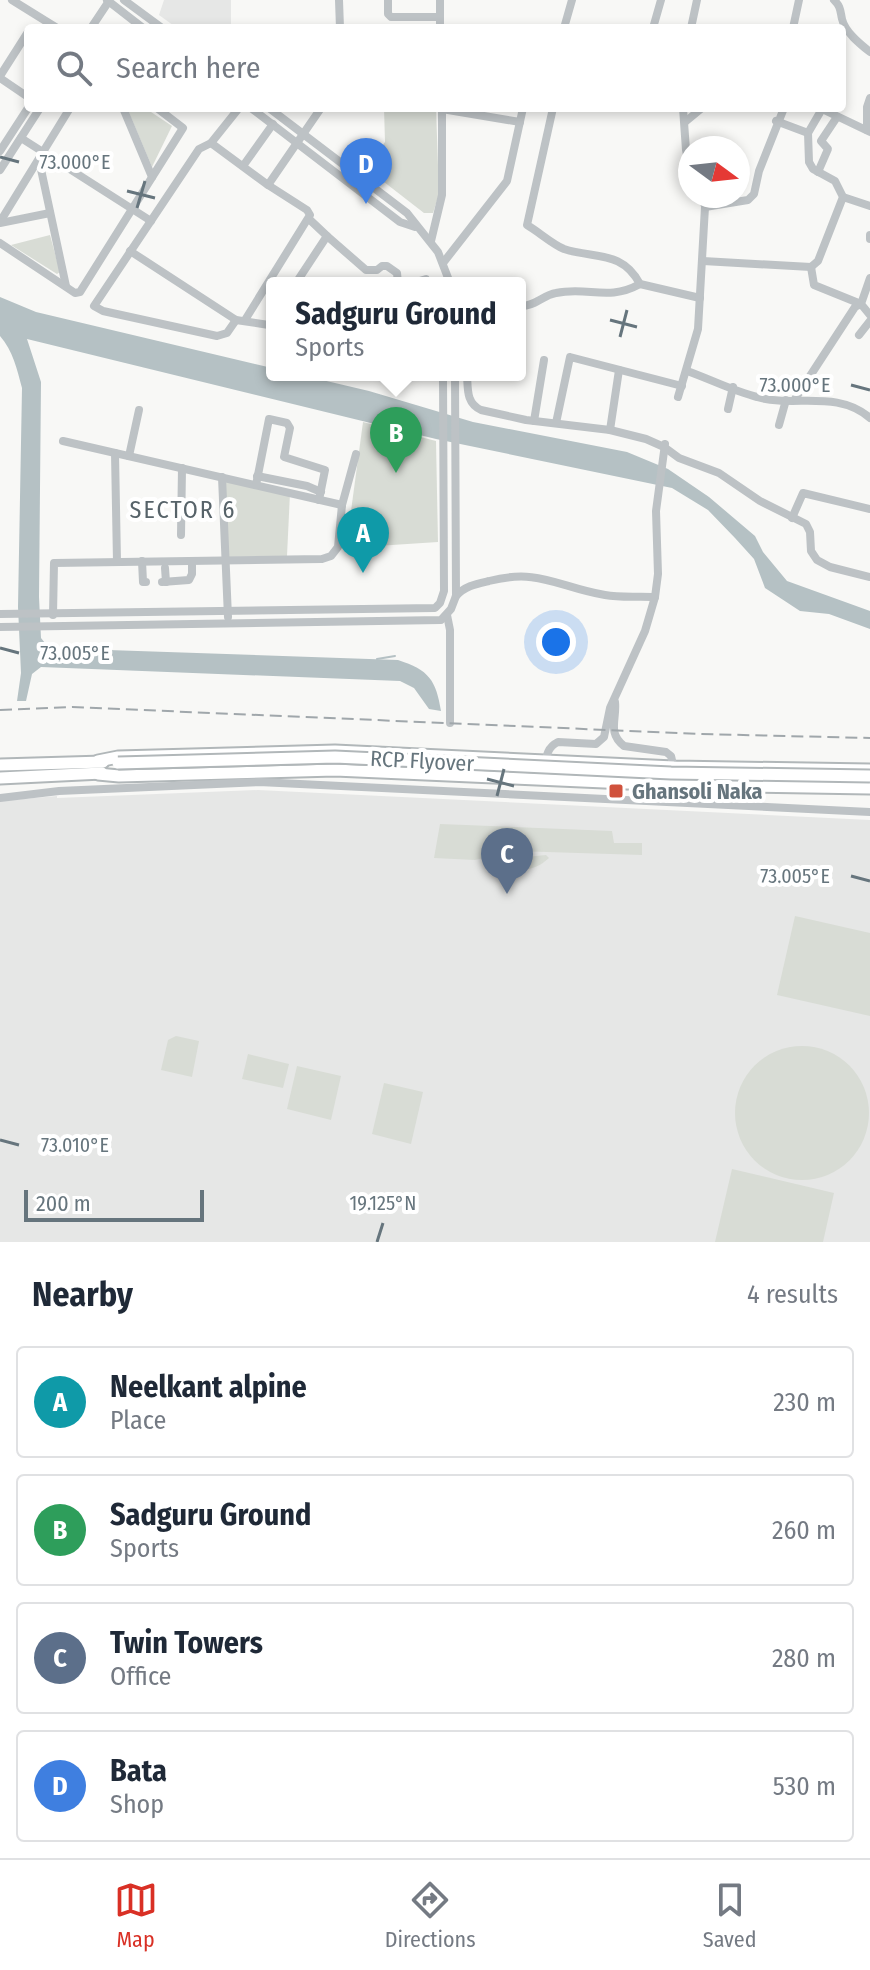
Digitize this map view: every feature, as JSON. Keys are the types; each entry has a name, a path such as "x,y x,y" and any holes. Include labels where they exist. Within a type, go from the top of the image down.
{"main road":[{"path":"0,778 98,767 118,757 294,750 870,779"},
{"name":"RCP Flyover","path":"98,767 335,763 670,779 870,779"},
{"path":"0,765 98,767 119,776 335,770 672,785 870,779"}],"street":[{"path":"12,0 50,24"},
{"path":"124,0 157,24"},
{"path":"339,0 340,24"},
{"path":"388,0 388,14 394,17 440,17"},
{"path":"440,0 440,24"},
{"path":"565,24 572,0"},
{"path":"654,24 661,0"},
{"path":"692,24 697,0"},
{"path":"794,24 799,0"},
{"path":"834,0 840,8 844,24"},
{"path":"94,24 108,1 138,24"},
{"path":"33,24 38,17"},
{"path":"846,28 870,52"},
{"path":"24,38 0,77 24,94"},
{"path":"828,112 869,131 867,107 870,98"},
{"path":"0,151 25,112"},
{"path":"0,170 37,112"},
{"path":"0,222 68,112"},
{"path":"125,112 152,177"},
{"path":"0,243 75,293 80,292 183,128 162,112"},
{"path":"236,112 211,143 199,149 94,306 103,311 217,336 227,333 240,320 266,282"},
{"path":"256,112 400,222 416,227"},
{"path":"274,112 407,213 431,241 447,277"},
{"path":"268,185 318,112"},
{"path":"431,241 442,195 442,112"},
{"path":"460,112 520,122"},
{"path":"443,263 507,181 522,112"},
{"path":"552,112 527,225 563,248 604,256 632,269 640,284"},
{"path":"684,112 686,136"},
{"path":"685,122 697,112"},
{"path":"750,198 782,112"},
{"path":"819,112 808,133 809,162 818,172 835,181 843,197 870,206"},
{"path":"818,172 828,149 821,141 837,117"},
{"path":"776,121 808,133"},
{"path":"243,166 273,124"},
{"path":"0,131 151,221"},
{"path":"211,143 307,210 309,219 366,270 377,270 382,266 391,268 397,277"},
{"path":"41,156 66,287"},
{"path":"703,261 811,267 823,255 843,197"},
{"path":"678,397 698,329 705,208"},
{"path":"0,222 50,213"},
{"path":"269,277 309,219"},
{"path":"300,277 327,236"},
{"path":"130,251 240,320 266,322"},
{"path":"811,267 814,285 858,306 870,318 859,335"},
{"path":"779,425 790,400 858,306 870,278"},
{"path":"526,306 554,293 616,294 640,284 700,298"},
{"path":"556,423 570,357 682,386"},
{"path":"534,421 544,360"},
{"path":"610,430 619,370"},
{"path":"687,371 754,397 773,401 841,404 870,418"},
{"path":"0,614 431,609 440,603 443,595 443,381"},
{"path":"455,381 456,596"},
{"path":"467,381 468,394 474,407 489,413 610,430 665,445 679,458 719,473 760,501 809,527 811,551 817,560 830,567 870,577"},
{"path":"728,409 733,387"},
{"path":"443,389 455,390"},
{"path":"129,456 139,410"},
{"path":"256,480 269,419 287,423 290,428 284,457 323,467 326,474 320,496"},
{"path":"63,441 222,477 256,480 320,496 342,505"},
{"path":"545,778 549,750 558,742 596,744 602,741 610,708 645,631 658,574 658,490 665,445"},
{"path":"115,453 117,562"},
{"path":"51,615 54,563 322,559 331,556 338,547 342,505 356,454"},
{"path":"181,535 182,468"},
{"path":"222,477 228,625"},
{"path":"792,518 803,493 870,509"},
{"path":"142,561 143,582 146,582"},
{"path":"165,568 164,582 191,579 192,561"},
{"path":"450,723 450,630 447,615 456,596 465,588 514,575 530,575 608,596 655,597"},
{"path":"443,595 456,596"},
{"path":"0,627 433,622 447,615"},
{"path":"615,702 613,731 618,742 624,746 666,752 671,756 674,767 668,804"},
{"path":"0,798 59,791 259,782 870,812"}],"shaded area":[{"path":"164,0 231,0 231,24 171,24 159,15"},
{"path":"129,112 151,112 172,126 152,167"},
{"path":"384,112 436,112 439,194 433,213 424,213 366,168 385,142"},
{"path":"50,235 60,272 57,274 11,245"},
{"path":"0,297 36,312 266,367 266,381 326,381 473,422 627,452 668,469 709,497 755,536 763,552 787,581 870,611 870,629 829,614 800,611 765,588 754,559 735,538 708,510 672,488 436,439 27,339 41,382 39,597 41,638 49,648 398,660 424,672 437,691 441,711 429,709 414,688 400,681 41,667 32,674 26,701 17,701 21,673 18,607 22,388 11,354 0,336"},
{"path":"363,422 436,441 438,542 346,548"},
{"path":"225,478 290,493 287,556 228,557"},
{"path":"258,790 870,820 870,1242 0,1242 0,801 57,796"},
{"path":"440,824 612,831 614,843 642,843 642,855 515,851 475,860 434,858"},
{"path":"546,855 549,858 544,862 526,869 503,862 505,859"},
{"path":"795,916 870,933 870,1016 777,995"},
{"path":"176,1036 199,1041 192,1077 161,1070 168,1040"},
{"path":"802,1046 828,1051 849,1066 864,1087 869,1113 864,1139 849,1160 828,1175 802,1180 776,1175 755,1160 740,1139 735,1113 740,1087 755,1066 776,1051"},
{"path":"248,1054 289,1064 283,1088 242,1079"},
{"path":"297,1066 341,1076 331,1120 287,1109"},
{"path":"384,1083 423,1092 411,1144 372,1134"},
{"path":"732,1169 834,1193 823,1242 715,1242"}],"waterway":[{"path":"377,659 395,656"}],"railway":[{"path":"0,710 72,707 701,734 870,738"}],"place":[{"name":"Bata","path":"366,204"},
{"name":"Sadguru Ground","path":"396,473"},
{"name":"Neelkant alpine","path":"363,573"},
{"name":"Ghansoli Naka","path":"616,791"},
{"name":"Twin Towers","path":"507,894"}],"district":[{"name":"SECTOR 6","path":"183,510"}]}
